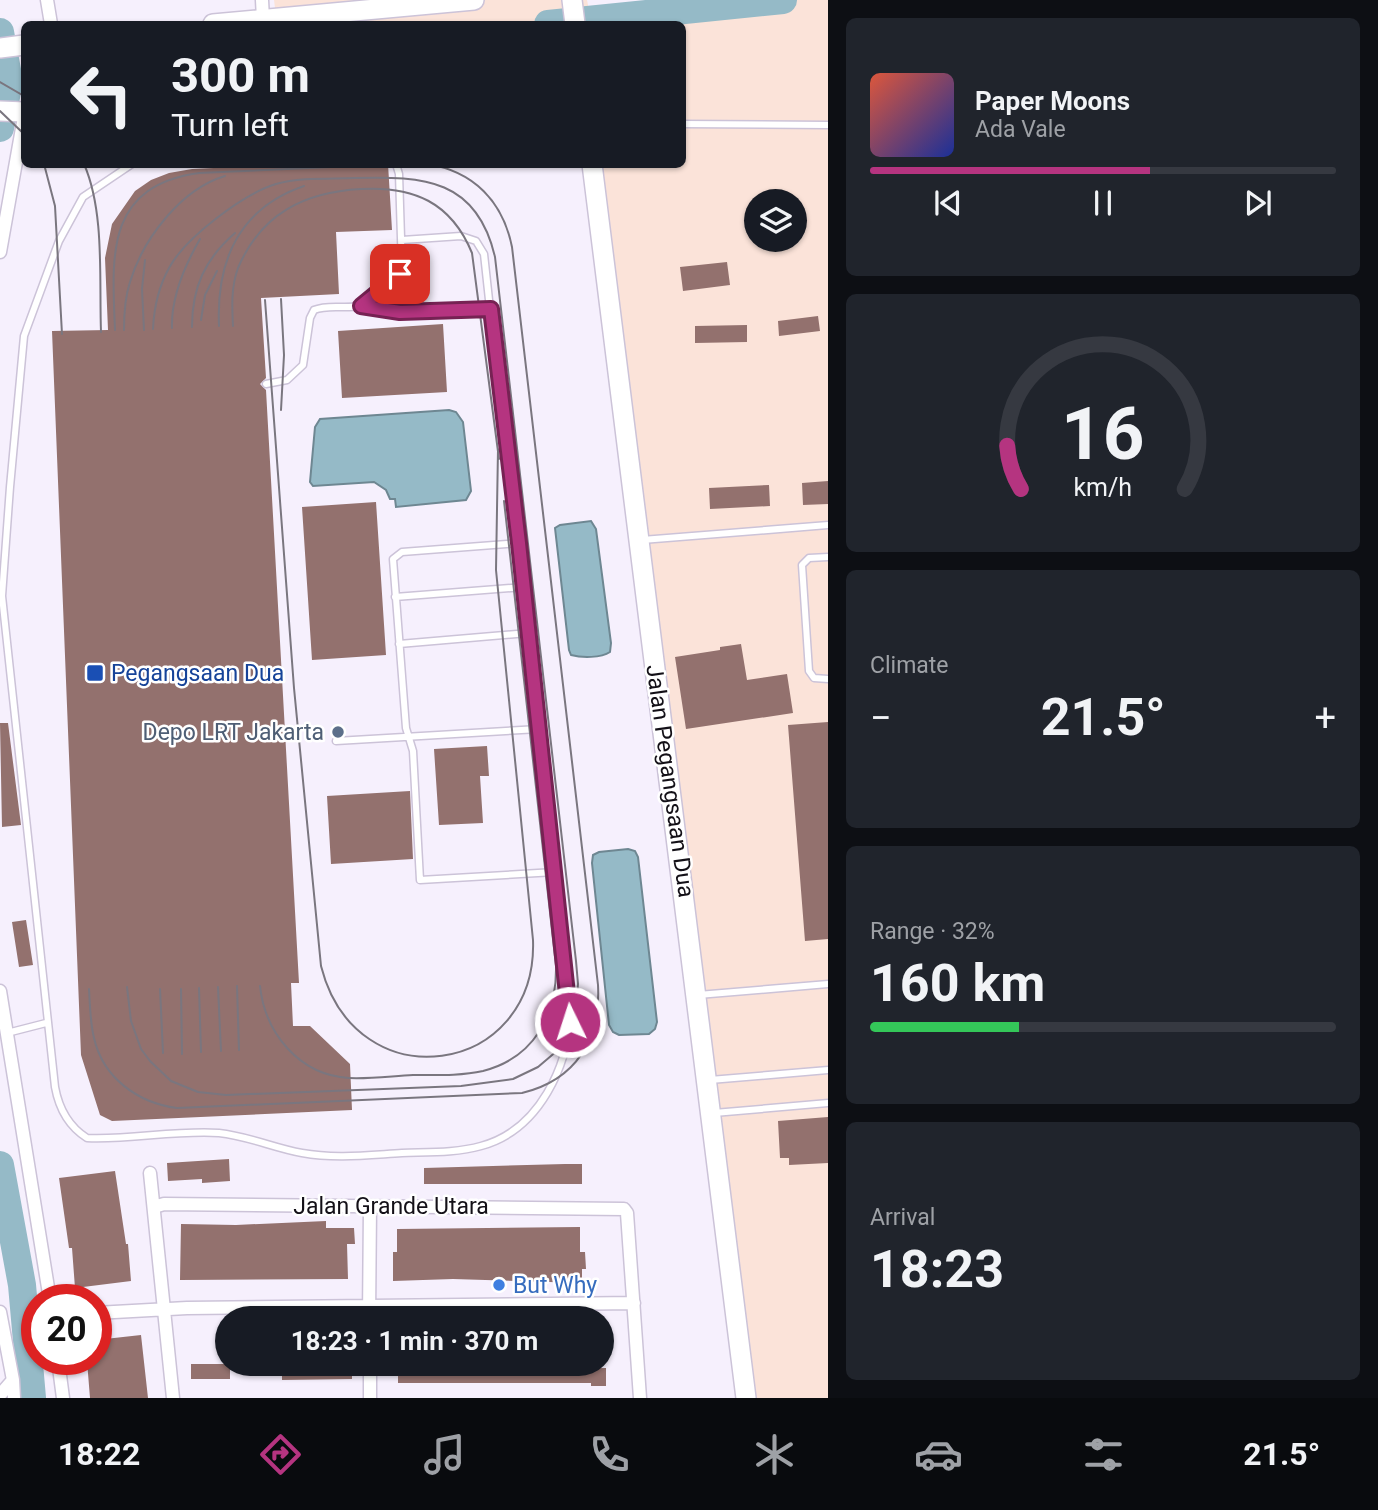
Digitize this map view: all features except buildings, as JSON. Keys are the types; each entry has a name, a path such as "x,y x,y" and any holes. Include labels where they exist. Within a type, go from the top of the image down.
{"main road":[{"path":"224,21 262,10 474,0"},
{"path":"572,0 575,21"},
{"path":"0,48 21,45"},
{"name":"Jalan Pegangsaan Dua","path":"592,168 698,995 746,1398"}],"street":[{"path":"47,0 50,21"},
{"path":"0,252 14,113"},
{"path":"0,991 47,1284"},
{"path":"150,1173 173,1398"},
{"name":"Jalan Grande Utara","path":"153,1207 164,1204 618,1207 627,1213 634,1303"},
{"path":"369,1306 370,1207"},
{"path":"546,1306 634,1303 640,1398"},
{"path":"112,1312 215,1310"},
{"path":"0,1312 14,1398"},
{"path":"60,1375 63,1398"},
{"path":"370,1376 370,1398"},
{"path":"0,1395 13,1380"}],"lane":[{"path":"686,124 828,125"},
{"path":"125,168 83,197 59,241 24,336 1,596 57,1099 66,1119 75,1130 87,1138 219,1133 300,1153 336,1157 461,1150 482,1146 516,1129 538,1107 556,1076 567,1042 571,1009 484,254 476,241 461,236 402,240"},
{"path":"361,306 402,270 397,168"},
{"path":"266,384 287,380 300,369 305,360 310,318 314,310 322,307 361,306 400,312 491,309"},
{"path":"638,540 828,525"},
{"path":"519,543 398,553 393,564 405,728 412,751 420,880 555,872"},
{"path":"828,556 809,558 803,565 809,671 814,678 828,679"},
{"path":"395,597 524,587"},
{"path":"399,644 528,633"},
{"path":"336,741 539,729"},
{"path":"698,995 828,984"},
{"path":"7,1033 47,1023"},
{"path":"708,1081 828,1070"},
{"path":"712,1113 828,1103"}],"shaded area":[{"path":"274,0 587,0 589,10 682,0 828,0 828,1398 738,1398 591,168 686,168 686,21 573,21 572,17 534,21 277,21"}],"water":[{"path":"449,410 456,412 463,422 471,491 466,500 396,507 395,499 390,499 386,490 374,482 313,486 310,482 315,427 320,419"},
{"path":"591,521 596,529 611,643 610,652 586,657 571,655 569,650 555,528"},
{"path":"628,849 635,851 638,857 657,1022 655,1029 649,1034 619,1035 613,1032 609,1025 592,863 593,855 599,852"}],"waterway":[{"path":"577,21 783,0"},
{"path":"0,32 9,81 0,128"},
{"path":"0,1165 22,1285 32,1398"}],"tram line":[{"path":"0,82 21,94"},
{"path":"0,111 21,131"},
{"path":"45,168 55,206 62,334"},
{"path":"85,168 91,183 98,225 101,332"},
{"path":"115,330 115,251 130,209 146,193 168,180 199,173 310,168"},
{"path":"89,989 93,1032 105,1065 124,1086 136,1094 149,1101 177,1108 522,1093 541,1087 571,1067 590,1039 598,1005 598,985 512,247 502,216 484,191 472,181 444,168"},
{"path":"124,330 130,282 154,233 193,192 225,176"},
{"path":"127,987 131,1021 141,1049 150,1061 171,1081 198,1092 226,1095 461,1086 513,1079 538,1067 558,1050 575,1015 578,984 495,257 487,231 475,211 461,197 444,188 403,179 315,179 276,184 248,197 216,218 177,256 159,290 153,329"},
{"path":"219,326 222,280 227,259 236,240 263,208 304,186"},
{"path":"233,326 233,290 238,268 259,233 287,209 321,195 361,189 397,191 428,201 453,221 472,253 499,459"},
{"path":"192,327 195,299 202,275 216,253 235,233"},
{"path":"172,328 180,282 200,239"},
{"path":"144,330 142,289 145,260"},
{"path":"201,320 205,295 217,271"},
{"path":"281,299 284,355 281,410"},
{"path":"265,300 294,688 321,966 340,1010 370,1039 405,1054 442,1056 477,1044 507,1021 527,986 533,940 496,570 498,449"},
{"path":"260,986 269,1020 288,1049 315,1069 349,1078 483,1071 516,1056 529,1045 547,1017 552,1001 556,966 504,501"},
{"path":"237,986 239,1050"},
{"path":"218,987 221,1051"},
{"path":"199,988 201,1052"},
{"path":"160,989 163,1053"},
{"path":"181,989 182,1054"}],"place":[{"name":"Pegangsaan Dua","path":"95,673"},
{"name":"Depo LRT Jakarta","path":"338,732"},
{"name":"But Why","path":"499,1285"}],"route":[{"path":"400,274 361,306 392,312 491,309 571,1009 570,1022"}]}
